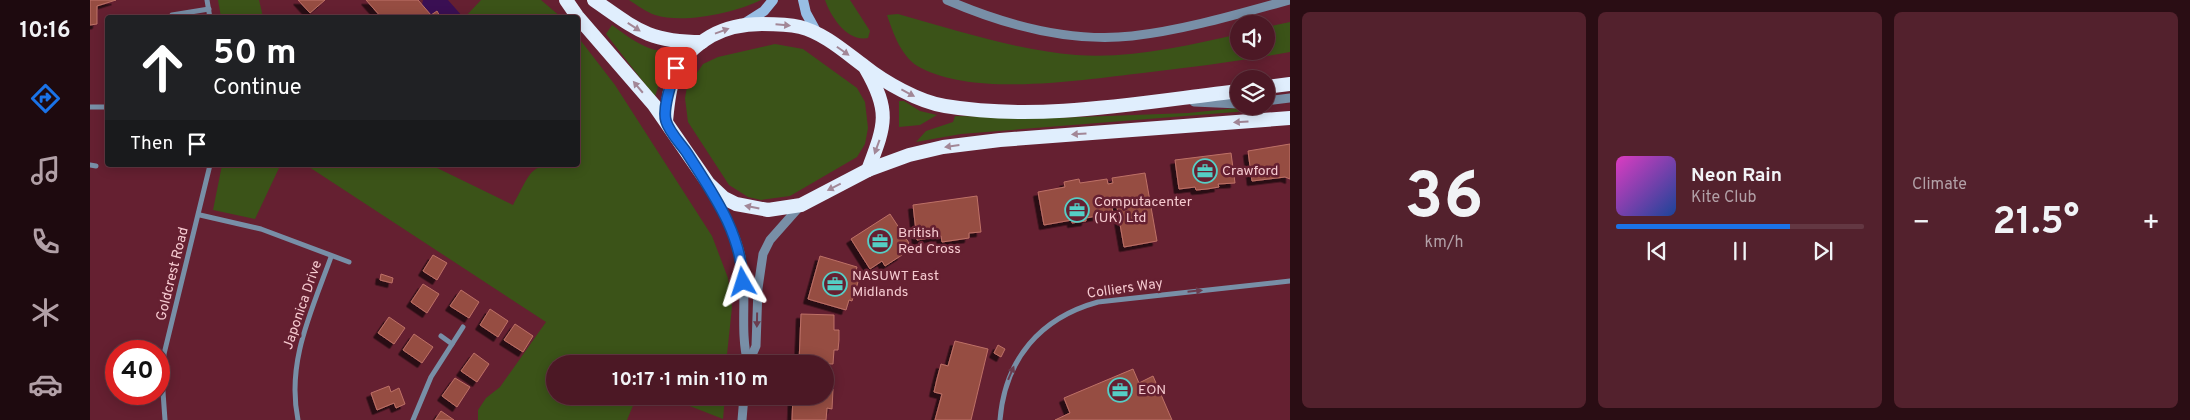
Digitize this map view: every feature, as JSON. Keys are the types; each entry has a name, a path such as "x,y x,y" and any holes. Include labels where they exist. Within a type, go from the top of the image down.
{"highway":[{"path":"566,0 576,15"},
{"path":"594,0 643,33 669,41 702,42"},
{"path":"580,20 666,121 708,183 724,198 736,204 768,210 801,206 868,170 909,155 974,143 1290,118"},
{"path":"666,121 668,95 676,68 686,54 718,32 744,24 783,24 801,27 843,50 866,68 922,100 944,106 987,110 1092,108 1230,92"},
{"path":"866,68 882,101 884,116 883,131 868,170"},
{"path":"1275,86 1290,84"}],"main road":[{"path":"744,24 764,12 773,0"},
{"path":"803,0 806,13 819,36"}],"street":[{"path":"207,0 210,15"},
{"path":"947,0 1023,28 1066,35 1109,37 1133,36 1200,23 1289,0"},
{"path":"172,15 209,9"},
{"path":"1275,100 1290,98"},
{"path":"1156,100 1230,104"},
{"path":"90,107 105,107"},
{"path":"90,165 96,166"},
{"name":"Goldcrest Road","path":"165,420 162,378 164,354 200,215 210,167"},
{"path":"708,183 731,226 741,255 744,347 748,364 756,346 758,288 762,254 776,233 801,206"},
{"name":"Japonica Drive","path":"200,215 261,229 331,257 349,262"},
{"name":"Japonica Drive","path":"298,420 294,401 296,359 331,257"},
{"name":"Colliers Way","path":"1000,420 1008,381 1016,362 1030,342 1052,321 1072,310 1098,302 1290,281"},
{"path":"413,420 431,376 463,327"},
{"path":"441,336 452,344"},
{"path":"742,420 743,405"}],"green space":[{"path":"218,0 259,0 263,15 221,15"},
{"path":"481,0 541,0 559,15 467,15"},
{"path":"629,0 761,0 723,13 694,18 680,18 655,15"},
{"path":"825,0 850,0 870,31 868,38 853,36 841,27 831,14"},
{"path":"898,14 964,33 1031,49 1076,55 1097,56 1138,53 1230,36 1230,60 1240,60 1060,82 1000,84 971,82 944,77 914,64 899,45 887,15"},
{"path":"1290,22 1290,52 1275,54 1275,25"},
{"path":"612,25 642,45 658,51 676,51 663,70 655,97 606,34"},
{"path":"580,40 615,85 712,236 728,278 732,307 727,355 546,355 546,405 633,405 627,420 478,420 478,410 486,398 500,387 546,322 309,167 435,167 513,205 530,174 535,169 542,167 580,167"},
{"path":"775,44 803,49 857,88 865,102 868,128 865,144 857,157 790,196 761,200 748,197 729,185 688,122 685,98 687,87 703,64 718,57"},
{"path":"899,101 904,101 920,111 937,115 920,125 899,127"},
{"path":"1230,109 1230,112 961,134 916,142 926,131 953,122 955,116 1053,118 1188,113"},
{"path":"222,167 283,167 279,168 255,219 213,210"},
{"path":"687,405 724,405 723,419"}],"shaded area":[{"path":"423,0 448,0 461,15 440,15 437,11 431,15 422,5"}],"building":[{"path":"90,0 116,0 97,6 97,24 90,25"},
{"path":"298,0 325,0 310,13"},
{"path":"366,0 418,0 431,15 379,15"},
{"path":"437,11 439,15 431,15"},
{"path":"1290,144 1290,179 1285,177 1252,181 1248,151"},
{"name":"Crawford","path":"1231,153 1235,183 1218,184 1219,187 1207,189 1196,190 1195,187 1179,189 1175,160"},
{"name":"Computacenter (UK) Ltd","path":"1145,173 1157,241 1124,247 1117,207 1112,207 1113,213 1086,218 1086,221 1072,223 1072,220 1044,225 1038,192 1065,187 1064,182 1079,179 1080,183 1107,179 1108,184 1113,183 1112,178"},
{"path":"977,196 981,232 969,233 969,238 942,242 941,236 917,240 913,205"},
{"name":"British Red Cross","path":"890,214 909,243 899,250 902,255 885,266 882,261 870,269 851,239"},
{"path":"433,255 447,263 437,280 423,271"},
{"name":"NASUWT East Midlands","path":"820,256 857,267 854,278 859,279 852,301 849,300 846,310 808,299"},
{"path":"381,274 393,278 392,283 380,280"},
{"path":"423,284 439,294 427,313 411,302"},
{"path":"461,290 479,302 469,318 450,306"},
{"path":"490,309 508,321 498,337 480,325"},
{"path":"801,314 834,315 834,330 839,330 838,350 834,350 834,355 799,355"},
{"path":"389,317 405,328 394,344 378,333"},
{"path":"515,324 533,336 523,352 504,340"},
{"path":"414,334 433,347 422,363 403,350"},
{"path":"955,341 988,349 971,420 935,420 942,394 934,392 937,379 941,364 948,366"},
{"path":"998,345 1005,349 1001,357 994,353"},
{"path":"474,353 489,364 477,382 461,371"},
{"name":"EON","path":"1133,369 1139,383 1153,376 1172,420 1055,420 1070,413 1064,398"},
{"path":"455,378 470,387 457,407 442,396"},
{"path":"389,386 391,392 399,388 405,404 396,408 394,403 377,410 371,393"},
{"path":"793,405 832,405 832,409 827,408 826,420 792,420"},
{"path":"441,411 454,420 435,420"}],"place":[{"name":"Crawford","path":"1205,171"},
{"name":"Computacenter (UK) Ltd","path":"1077,210"},
{"name":"British Red Cross","path":"880,241"},
{"name":"NASUWT East Midlands","path":"835,284"},
{"name":"EON","path":"1120,390"}],"route":[{"path":"676,68 668,95 666,121 708,183 731,226 741,255 743,282"}]}
